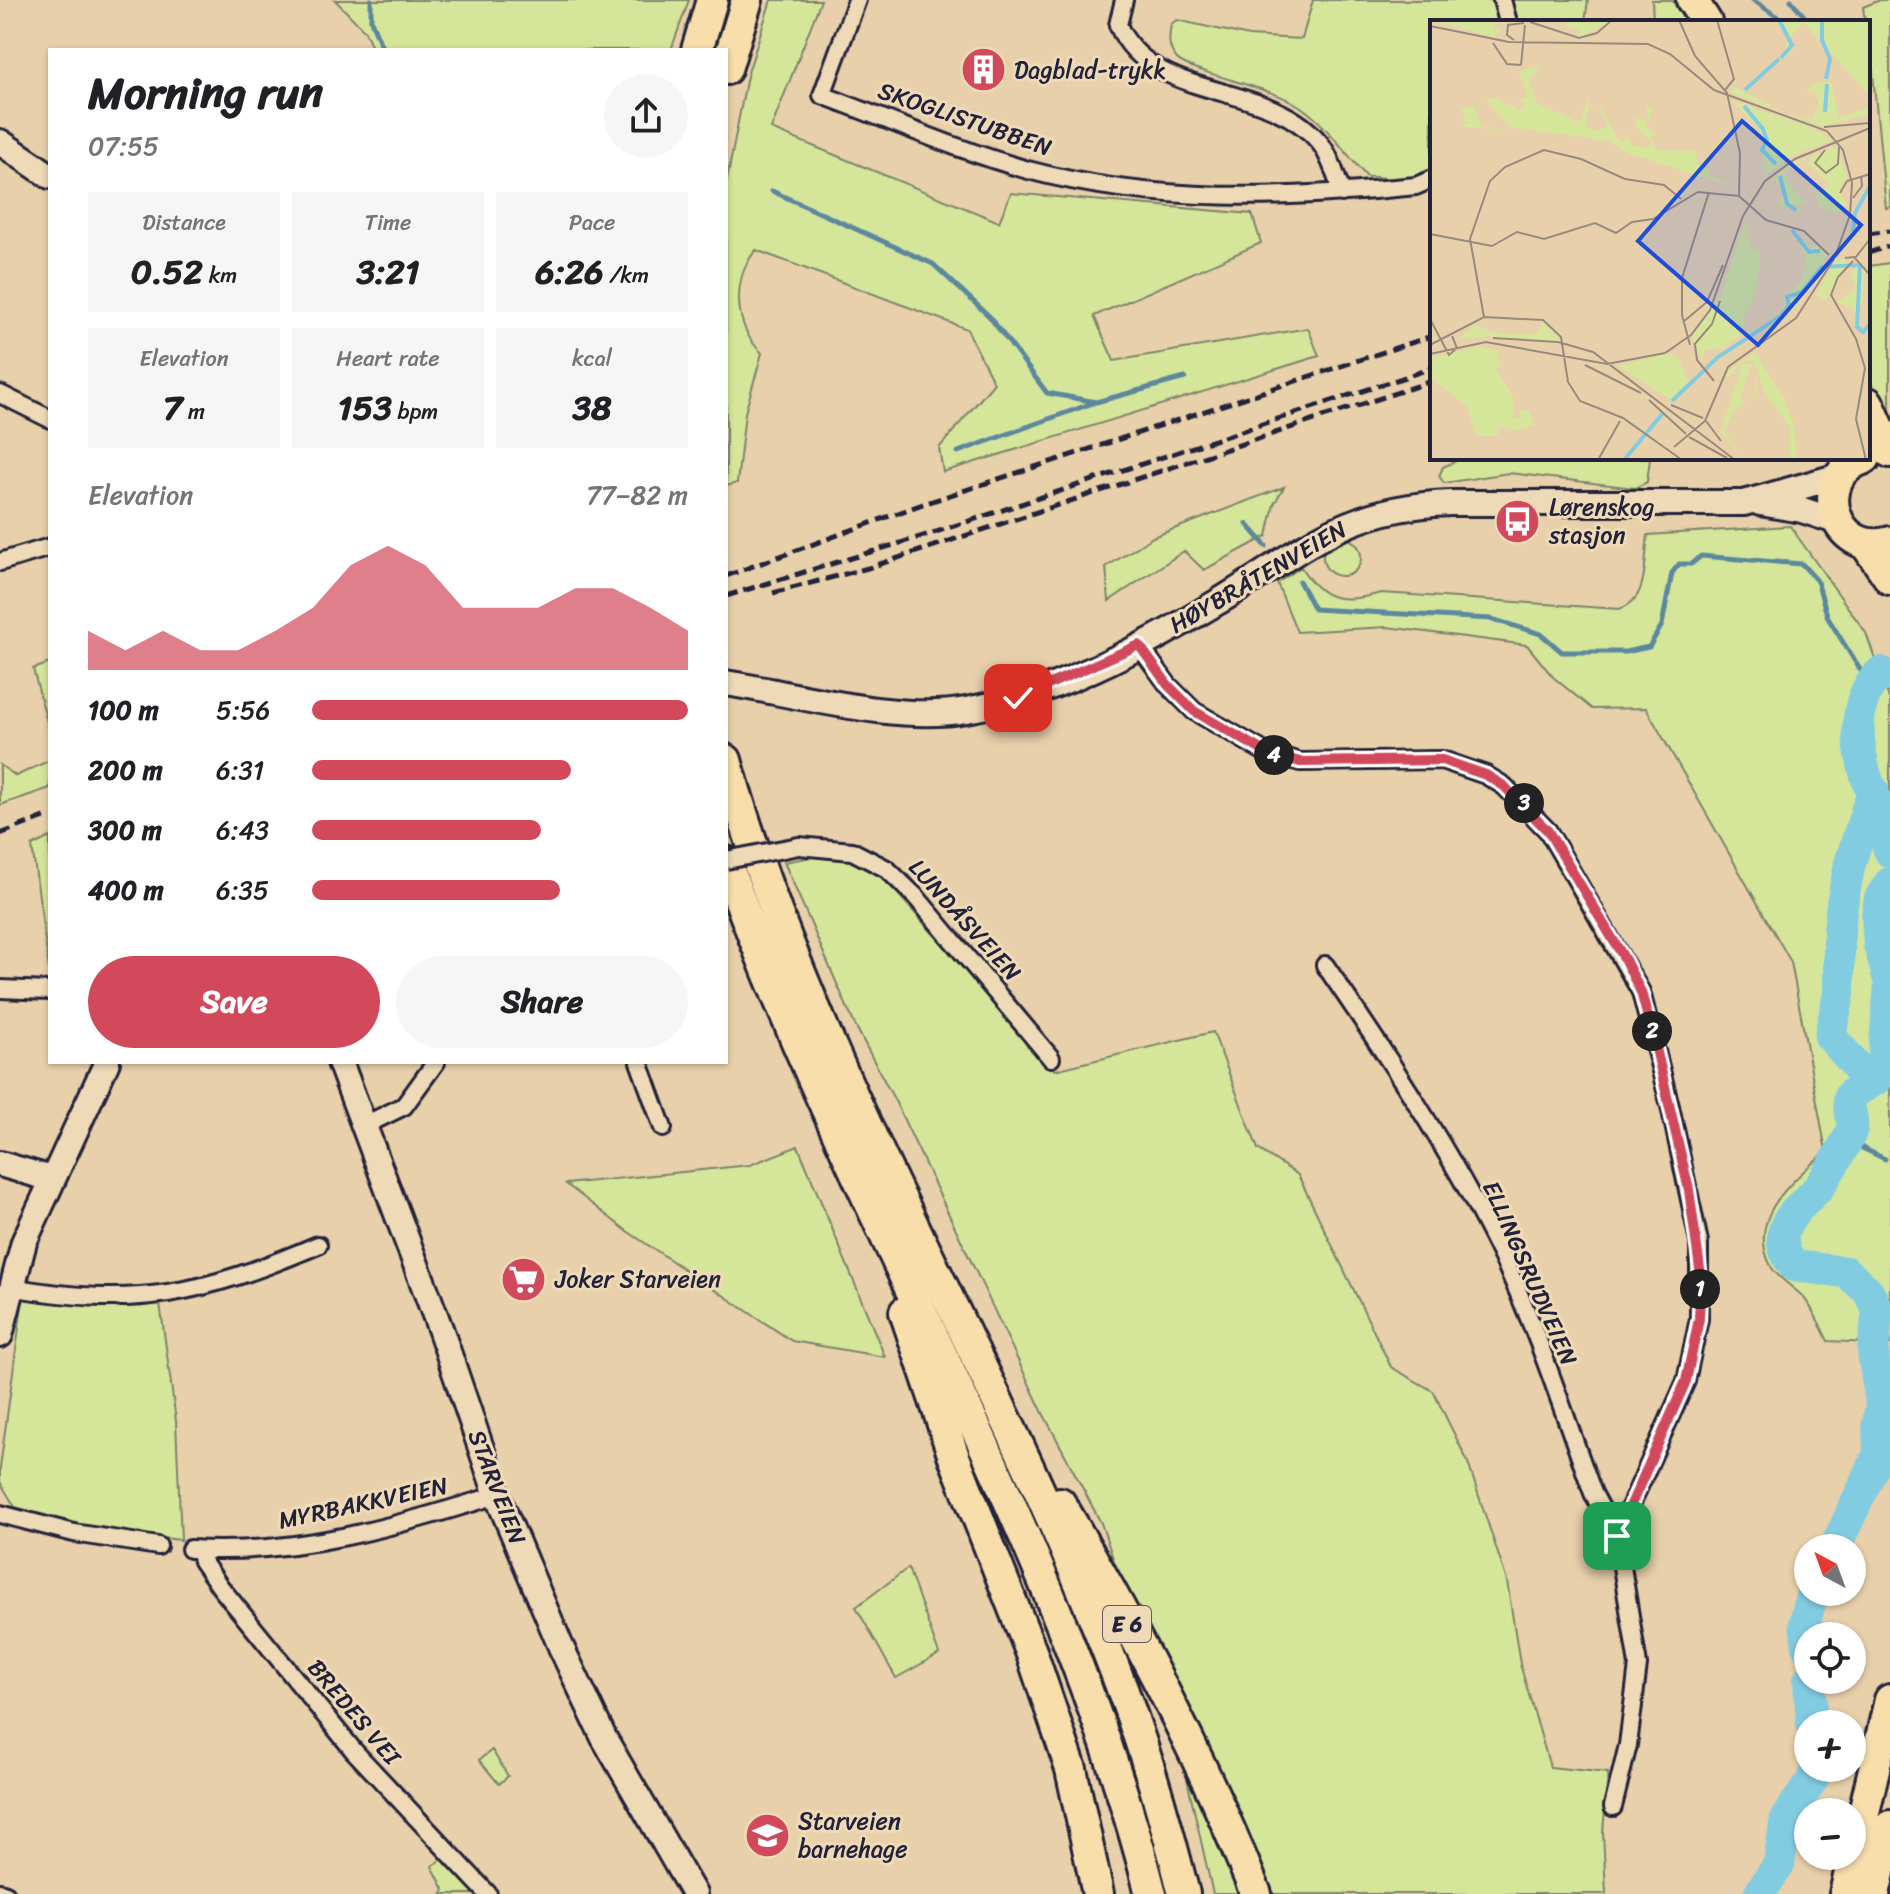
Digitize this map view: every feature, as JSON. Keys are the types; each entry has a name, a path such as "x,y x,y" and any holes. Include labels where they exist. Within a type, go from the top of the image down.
{"highway":[{"path":"698,48 712,0"},
{"path":"728,62 747,0"},
{"path":"1692,0 1705,20"},
{"path":"1712,0 1722,20"},
{"path":"1870,407 1890,452"},
{"path":"1890,459 1852,464 1832,498 1836,521 1849,535 1878,543 1890,579"},
{"name":"E 6","path":"728,766 767,890 813,1004 1070,1563 1124,1695 1148,1763 1184,1894"},
{"name":"E 6","path":"728,866 769,977 1070,1644 1117,1773 1151,1894"},
{"name":"E 6","path":"873,1207 954,1457 1032,1654 1071,1769 1098,1894"},
{"name":"E 6","path":"979,1364 1090,1550 1201,1773 1256,1894"},
{"path":"1845,1894 1890,1700"},
{"path":"1874,1894 1890,1826"}],"street":[{"name":"SKOGLISTUBBEN","path":"857,0 822,95 1027,169 1122,189 1273,198 1416,186 1430,180"},
{"path":"1124,0 1118,25 1142,59 1291,118 1321,145 1342,193"},
{"path":"1502,0 1507,20"},
{"path":"0,142 48,175"},
{"path":"0,394 48,418"},
{"name":"HØYBRÅTENVEIEN","path":"1758,502 1852,464"},
{"name":"HØYBRÅTENVEIEN","path":"728,683 896,711 942,713 990,705 1046,689 1139,645 1331,531 1362,517 1411,505 1758,502 1814,513 1836,521"},
{"path":"0,562 48,548"},
{"path":"1139,645 1168,685 1194,711 1263,751 1300,762 1442,760 1486,775 1504,786 1548,831 1641,992 1691,1199 1701,1276 1699,1319 1686,1381 1643,1484 1617,1536 1638,1665 1628,1745 1613,1807"},
{"name":"LUNDÅSVEIEN","path":"728,861 799,846 852,851 887,869 909,888 1051,1058"},
{"name":"ELLINGSRUDVEIEN","path":"1325,965 1392,1064 1464,1184 1514,1284 1593,1493 1602,1510 1621,1525"},
{"path":"0,989 48,991"},
{"path":"0,1335 24,1242 106,1064"},
{"name":"STARVEIEN","path":"341,1064 497,1495 561,1647 604,1738 694,1894"},
{"path":"365,1125 404,1106 435,1064"},
{"path":"640,1064 663,1128"},
{"path":"0,1164 52,1179"},
{"path":"10,1287 95,1299 185,1292 222,1283 318,1245"},
{"name":"MYRBAKKVEIEN","path":"194,1550 265,1548 338,1538 497,1495"},
{"path":"0,1514 74,1533 158,1546"},
{"name":"BREDES VEI","path":"194,1550 347,1743 488,1894"}],"green space":[{"path":"335,0 689,0 672,48 372,48 365,31"},
{"path":"771,0 821,0 771,129 999,222 1011,193 1252,214 1261,243 1094,316 1114,361 1308,328 1319,356 943,472 939,448 994,383 967,329 756,250 742,275 739,303 746,330 762,353 745,413 737,483 728,485 728,175 747,76"},
{"path":"1313,0 1588,0 1585,20 1430,20 1430,180 1424,182 1367,177 1308,112 1270,92 1185,64 1172,51 1169,38 1171,24 1177,20 1249,36 1302,39"},
{"path":"1652,0 1672,0 1684,20 1653,20"},
{"path":"1880,0 1890,0 1890,207 1886,208 1870,20 1865,20 1863,7"},
{"path":"1890,263 1890,423 1880,406 1870,373 1870,266"},
{"path":"1458,460 1650,460 1647,482 1635,488 1509,473 1444,483 1439,476 1443,467"},
{"path":"1284,487 1274,504 1267,536 1204,570 1184,551 1109,601 1106,567 1153,537"},
{"path":"1790,526 1866,633 1890,701 1890,1344 1828,1341 1808,1303 1775,1272 1765,1250 1764,1233 1776,1202 1826,1151 1791,962 1646,708 1592,709 1553,677 1527,645 1387,627 1297,632 1277,583 1301,567 1318,588 1336,597 1356,598 1382,593 1619,609 1629,605 1640,589 1648,535"},
{"path":"1342,538 1355,544 1361,557 1355,570 1342,576 1329,570 1323,557 1329,544"},
{"path":"48,664 48,725 33,669"},
{"path":"48,761 48,789 0,805 0,765 16,776"},
{"path":"48,838 48,962 32,846"},
{"path":"835,853 870,863 1055,1070 1213,1032 1258,1149 1298,1175 1391,1367 1433,1391 1467,1460 1507,1581 1520,1664 1550,1767 1608,1773 1603,1832 1606,1894 1213,1894 1185,1770 1101,1523 1043,1413 896,1103 854,1023 784,862"},
{"path":"798,1146 885,1357 792,1341 627,1231 566,1184 750,1165"},
{"path":"28,1295 94,1305 160,1303 176,1421 181,1540 96,1530 15,1507 0,1482 0,1468 23,1298"},
{"path":"908,1568 939,1654 896,1678 856,1607"},
{"path":"492,1750 508,1776 499,1784 479,1760"},
{"path":"445,1858 476,1894 442,1894 444,1889 432,1866"}],"waterway":[{"path":"371,0 371,21 382,48"},
{"path":"1753,0 1782,20"},
{"path":"1791,0 1807,20"},
{"path":"772,191 933,264 989,316 1047,393 1096,402 1185,378"},
{"path":"958,452 1093,403"},
{"path":"1247,524 1266,546"},
{"path":"1299,581 1314,609 1491,619 1541,634 1562,652 1625,652 1649,647 1662,625 1672,573 1679,564 1691,564 1701,556 1802,564 1817,581 1828,618 1869,684"},
{"path":"1890,676 1881,672 1872,683 1865,695 1859,721 1860,749 1866,776 1883,816 1890,852"},
{"path":"1864,1086 1858,1068 1830,1036 1839,994 1842,904 1850,863 1873,790"},
{"path":"1842,1534 1879,1454 1881,1404 1873,1351 1878,1310 1868,1291 1846,1272 1794,1266 1783,1242 1788,1222 1819,1187 1851,1132 1850,1095 1878,1078 1883,1069 1890,983 1879,945 1877,916 1880,898 1890,883"},
{"path":"1846,1140 1885,1159"},
{"path":"1805,1622 1809,1606"},
{"path":"1810,1694 1811,1710"},
{"path":"1759,1894 1779,1864 1786,1818 1811,1782"}],"railway":[{"path":"1870,234 1890,231"},
{"path":"1870,252 1890,246"},
{"path":"728,575 920,505 1430,337"},
{"path":"728,595 936,532 1430,369"},
{"path":"773,593 868,568 1430,382"},
{"path":"0,834 48,816"}],"place":[{"name":"Dagblad-trykk","path":"983,70"},
{"name":"Lørenskog stasjon","path":"1518,521"},
{"name":"Joker Starveien","path":"524,1279"},
{"name":"Starveien barnehage","path":"767,1835"}],"route":[{"path":"1018,698 1046,689 1139,645 1168,685 1194,711 1246,744 1300,762 1364,762 1419,757 1442,760 1486,775 1504,786 1548,831 1641,992 1670,1106 1699,1242 1699,1319 1686,1381 1643,1484 1617,1536"}]}
